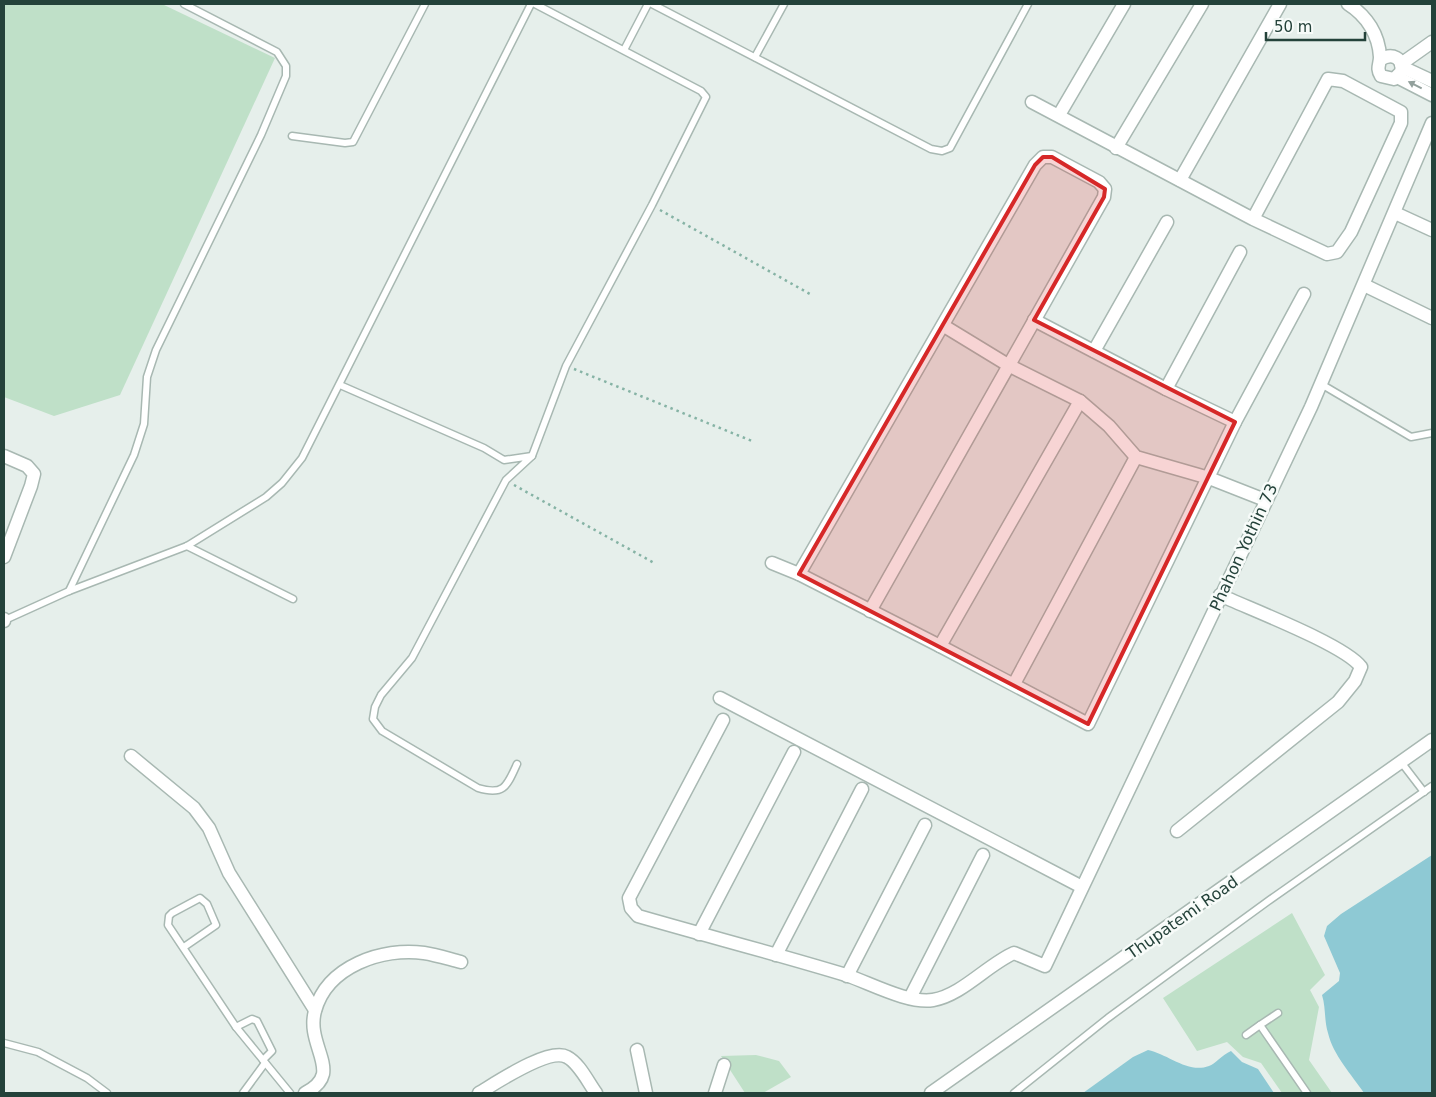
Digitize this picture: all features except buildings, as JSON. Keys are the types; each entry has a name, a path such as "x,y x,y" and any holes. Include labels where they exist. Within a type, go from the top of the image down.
{"street":[{"path":"1059,116 1124,4"},
{"path":"1116,148 1202,4"},
{"path":"1180,180 1280,4"},
{"path":"1355,6 1377,36 1380,60 1378,68 1381,76 1376,97"},
{"path":"1381,76 1389,79 1432,42"},
{"path":"1380,60 1392,55 1400,69 1432,94"},
{"path":"1400,69 1432,81"},
{"path":"1032,102 1253,219 1327,254 1337,252 1352,232 1401,123 1401,112 1343,81 1328,80 1253,219"},
{"name":"Phahon Yothin 73","path":"910,998 931,1000 947,997 999,960 1014,953 1045,966 1321,384 1395,212 1429,142 1432,123"},
{"path":"799,574 944,326 1035,165 1043,157 1052,157 1099,182 1105,189 1104,197 870,611"},
{"path":"1395,212 1432,230"},
{"path":"1094,352 1167,222"},
{"path":"1166,389 1240,252"},
{"path":"1364,285 1432,318"},
{"path":"772,563 799,574 1088,724 1235,422 1304,294"},
{"path":"1034,320 1166,389 1235,422"},
{"path":"944,326 1008,364 1080,401 1109,426 1136,457 1209,478 1265,500"},
{"path":"940,646 1080,401"},
{"path":"4,456 27,466 34,474 32,486 4,557"},
{"path":"1014,684 1136,457"},
{"path":"1177,831 1338,702 1355,681 1361,667 1355,659 1331,646 1220,595"},
{"path":"720,698 1082,887"},
{"path":"723,720 629,898 631,908 638,916 847,976 910,998 983,855"},
{"name":"Thupatemi Road","path":"931,1093 1432,740"},
{"path":"699,934 794,752"},
{"path":"130,756 194,808 209,828 229,873 315,1010"},
{"path":"776,955 862,789"},
{"path":"847,976 925,825"},
{"path":"306,1093 319,1083 323,1075 323,1067 313,1034 315,1010 324,992 336,977 361,961 408,952 424,953 462,962"},
{"path":"638,1050 646,1093"},
{"path":"479,1093 520,1069 555,1054 562,1054 572,1060 596,1093"},
{"path":"716,1093 724,1065"}],"lane":[{"path":"69,590 134,455 144,424 147,377 156,350 261,135 286,76 286,66 277,52 184,4"},
{"path":"292,136 345,143 353,142 425,4"},
{"path":"4,620 69,590 187,546 266,497 282,483 302,458 340,385 454,154 531,4"},
{"path":"517,764 507,784 499,792 478,788 382,731 373,719 373,713 381,695 412,658 506,480 532,456 566,366 652,206 706,97 701,92 624,50 535,4"},
{"path":"624,50 648,4"},
{"path":"652,4 931,149 942,151 950,148 1028,4"},
{"path":"755,57 784,4"},
{"path":"1321,384 1411,437 1432,433"},
{"path":"340,385 484,448 504,460 532,456"},
{"path":"187,546 293,599"},
{"path":"1401,762 1424,792"},
{"path":"1014,1093 1108,1018 1432,786"},
{"path":"184,947 216,925 207,904 200,898 169,916 168,925 236,1027 290,1093"},
{"path":"1246,1035 1278,1013"},
{"path":"236,1027 252,1019 258,1021 272,1051 243,1093"},
{"path":"1260,1025 1307,1093"},
{"path":"4,1043 38,1052 87,1078 107,1093"}],"path":[{"path":"652,206 810,294"},
{"path":"566,366 752,441"},
{"path":"506,480 656,564"}],"highlighted area":[{"path":"1043,157 1052,157 1105,189 1104,197 1034,320 1235,422 1088,724 799,574 1035,165"}],"green space":[{"path":"4,4 162,4 275,58 120,395 54,416 4,397"},
{"path":"1292,913 1325,975 1310,990 1319,1007 1309,1060 1332,1093 1282,1093 1261,1063 1243,1057 1227,1042 1197,1051 1163,998"},
{"path":"756,1055 779,1061 791,1077 763,1093 745,1093 721,1056"}],"water":[{"path":"1432,855 1432,1093 1364,1093 1338,1057 1330,1041 1322,995 1339,981 1340,973 1324,936 1327,926 1341,914"},
{"path":"1148,1050 1186,1066 1201,1068 1211,1065 1231,1051 1242,1062 1258,1069 1274,1093 1083,1093 1133,1057"}]}
